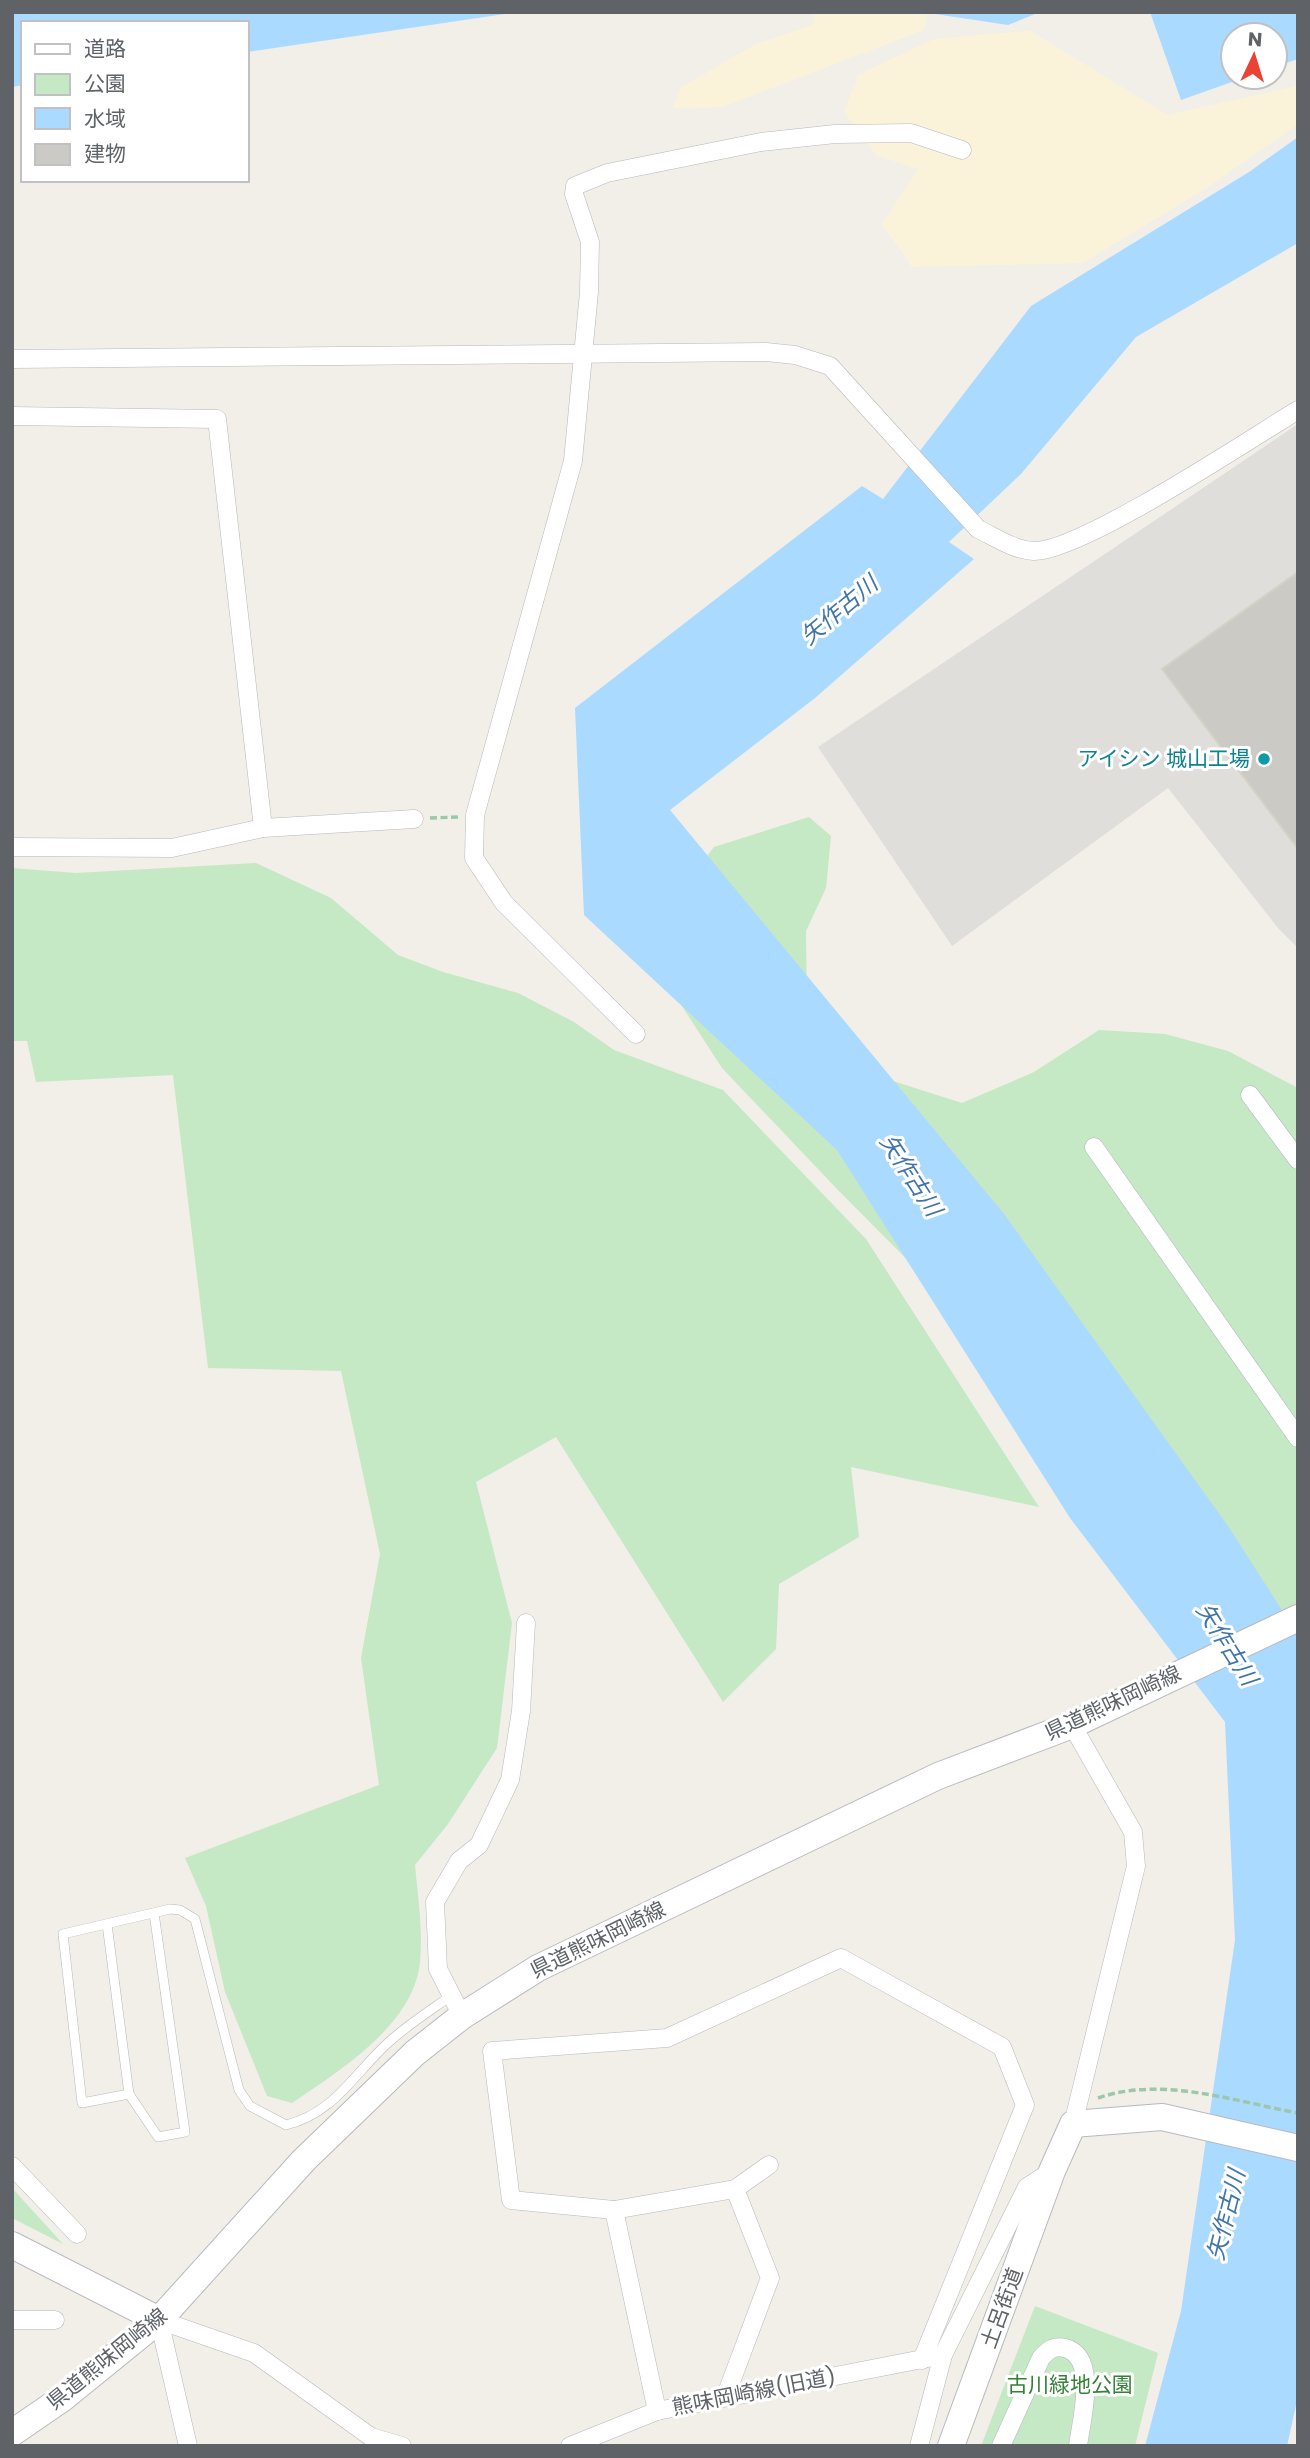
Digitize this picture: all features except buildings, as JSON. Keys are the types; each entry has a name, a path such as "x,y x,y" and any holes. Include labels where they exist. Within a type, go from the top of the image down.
{"main road":[{"name":"県道熊味岡崎線","path":"12,2433 63,2398 159,2320 304,2160 415,2053 457,2006 913,1787 1072,1725 1298,1618"},
{"path":"1076,2114 1162,2117 1298,2148"},
{"name":"土呂街道","path":"951,2446 1052,2171 1076,2114"},
{"path":"12,2245 159,2320"}],"street":[{"path":"636,1034 504,903 474,858 475,816 573,461 590,242 574,194 575,186 607,173 761,142 835,134 911,133 962,150"},
{"path":"12,359 766,352 795,355 830,366 978,529 1010,545 1034,551 1065,544 1120,517 1298,410"},
{"path":"12,416 217,419 263,828"},
{"path":"12,846 172,848 263,828 414,819"},
{"path":"1250,1095 1298,1160"},
{"path":"1094,1147 1298,1438"},
{"path":"457,2006 438,1969 435,1902 459,1861 479,1845 510,1780 521,1711 526,1623"},
{"path":"1072,1725 1133,1832 1136,1866 1076,2114"},
{"path":"769,2165 735,2189 614,2210 511,2200 492,2051 667,2038 841,1958 1002,2047 1025,2105 922,2360"},
{"path":"12,2166 77,2234"},
{"path":"919,2446 943,2355 1027,2187 1052,2171"},
{"path":"726,2395 770,2278 735,2189"},
{"path":"614,2210 657,2411"},
{"path":"12,2320 55,2320"},
{"path":"159,2320 188,2446"},
{"path":"159,2320 254,2353 371,2437 402,2446"},
{"path":"1002,2446 1041,2358 1050,2348 1060,2347 1069,2348 1081,2361 1087,2380 1077,2446"},
{"name":"熊味岡崎線(旧道)","path":"570,2446 657,2411 726,2395 943,2355"}],"lane":[{"path":"129,2094 82,2103 63,1934 154,1913 180,1910 195,1919 239,2090 250,2106 286,2125 307,2120 332,2102 391,2040 457,2006"},
{"path":"107,1924 129,2094 158,2137 185,2132 154,1913"}],"path":[{"path":"414,819 475,816"},
{"path":"1076,2114 1122,2090 1170,2089 1298,2113"}],"shaded area":[{"path":"1298,424 1298,948 1278,928 1168,788 952,946 818,747"}],"green space":[{"path":"809,817 831,836 826,888 806,931 807,1020 871,1074 962,1103 1034,1072 1099,1030 1165,1034 1228,1051 1298,1088 1298,1653 837,1189 722,1068 680,1003 676,896 714,847"},
{"path":"256,863 331,898 398,955 443,972 518,993 574,1022 614,1050 723,1090 866,1239 1039,1507 851,1467 859,1537 779,1584 776,1649 723,1702 556,1437 476,1482 512,1623 497,1748 448,1824 415,1865 421,1950 415,1985 404,2006 389,2026 352,2061 292,2103 267,2096 225,1992 206,1906 185,1858 379,1785 361,1658 380,1554 341,1371 208,1368 173,1075 36,1082 27,1041 12,1041 12,868 76,873"},
{"path":"12,2188 63,2244 12,2218"},
{"name":"古川緑地公園","path":"1035,2306 1158,2353 1135,2446 981,2446"}],"sand":[{"path":"815,12 927,12 924,30 722,107 673,108 680,88 754,45 812,25"},
{"path":"1030,31 1168,115 1276,91 1289,91 1289,88 1298,86 1298,124 1208,187 1083,263 912,267 882,224 918,169 876,155 844,112 858,75 934,39"}],"water":[{"path":"12,12 518,12 248,52 248,21 21,21 21,85 12,87"},
{"path":"922,12 1040,12 1008,25"},
{"path":"1150,12 1298,12 1298,59 1289,62 1289,21 1219,21 1219,87 1181,100"},
{"name":"矢作古川","path":"1298,137 1298,243 1136,337 1021,474 949,542 974,559 815,698 670,810 1004,1214 1228,1526 1298,1635 1298,2396 1287,2446 1145,2446 1181,2311 1235,1940 1225,1722 1070,1518 837,1150 584,915 575,708 862,486 883,499 1031,306 1249,172"}],"place":[{"name":"アイシン 城山工場","path":"1264,759"}]}
